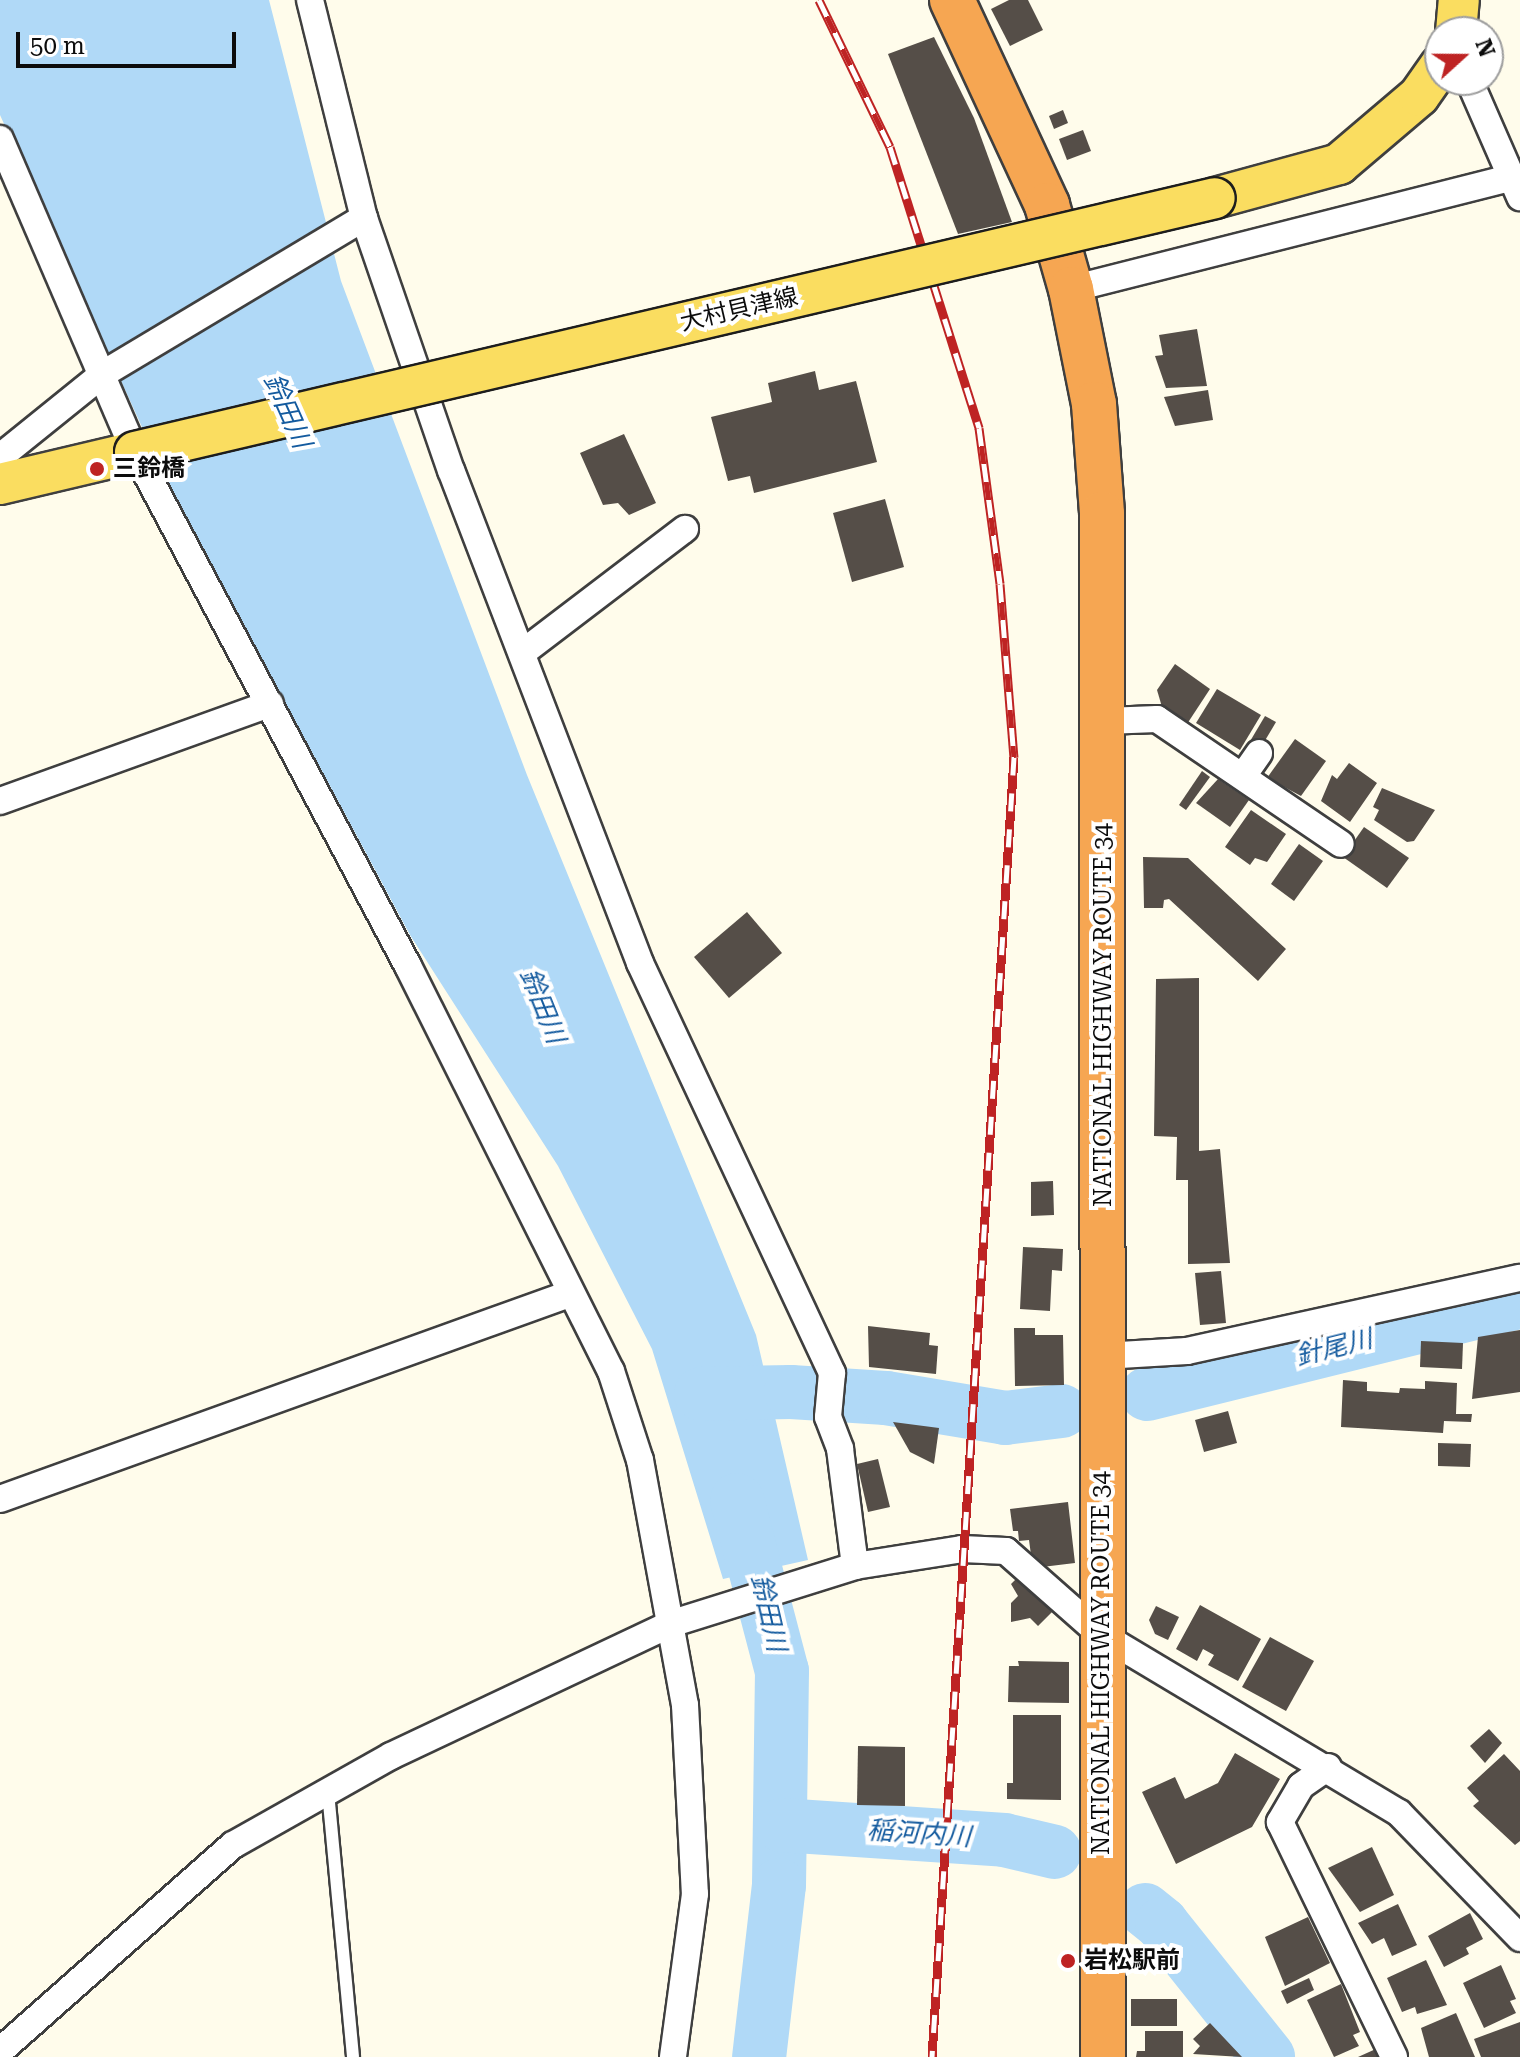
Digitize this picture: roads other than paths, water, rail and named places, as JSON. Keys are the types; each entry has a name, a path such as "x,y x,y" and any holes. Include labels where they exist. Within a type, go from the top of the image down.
{"highway":[{"name":"NATIONAL HIGHWAY ROUTE 34","path":"952,0 1047,205 1071,289 1094,404 1102,514 1105,721 1100,1634 1103,2057"}],"main road":[{"name":"大村貝津線","path":"0,484 1215,198 1339,164 1424,89"}],"street":[{"path":"310,0 364,218 451,470 640,963 832,1373 828,1417 840,1449 850,1568"},
{"path":"1071,289 1514,187 1476,96"},
{"path":"0,139 111,370 135,452 408,966 569,1294 611,1371 640,1460 675,1622 685,1705 695,1894 673,2057"},
{"path":"0,457 111,370 341,235 364,218"},
{"path":"522,653 685,529"},
{"path":"0,801 270,704"},
{"path":"1105,721 1157,719 1341,844"},
{"path":"1243,776 1259,753"},
{"path":"1103,1356 1187,1351 1520,1278"},
{"path":"0,1499 569,1294"},
{"path":"4,2049 233,1845 391,1756 675,1622 850,1568 962,1549 1006,1551 1100,1634 1328,1767 1399,1813 1520,1938"},
{"path":"1328,1767 1301,1786 1280,1822 1394,2057"}],"lane":[{"path":"328,1792 353,2057"}],"water":[{"path":"0,0 269,0 341,281 527,775 756,1335 808,1560 723,1579 652,1349 558,1166 410,935 167,482 0,115"}],"waterway":[{"name":"針尾川","path":"1147,1394 1520,1302"},
{"name":"針尾川","path":"701,1394 791,1392 886,1398 1005,1418 1062,1411"},
{"name":"鈴田川","path":"737,1500 782,1671 779,1885 759,2057"},
{"name":"稲河内川","path":"781,1825 1004,1840 1055,1852"},
{"name":"稲河内川","path":"1145,1910 1162,1924 1268,2057"}],"railway":[{"path":"819,0 890,147 979,428 1000,584 1014,757 932,2057"}],"place":[{"name":"三鈴橋","path":"97,469"},
{"name":"岩松駅前","path":"1068,1961"}]}
